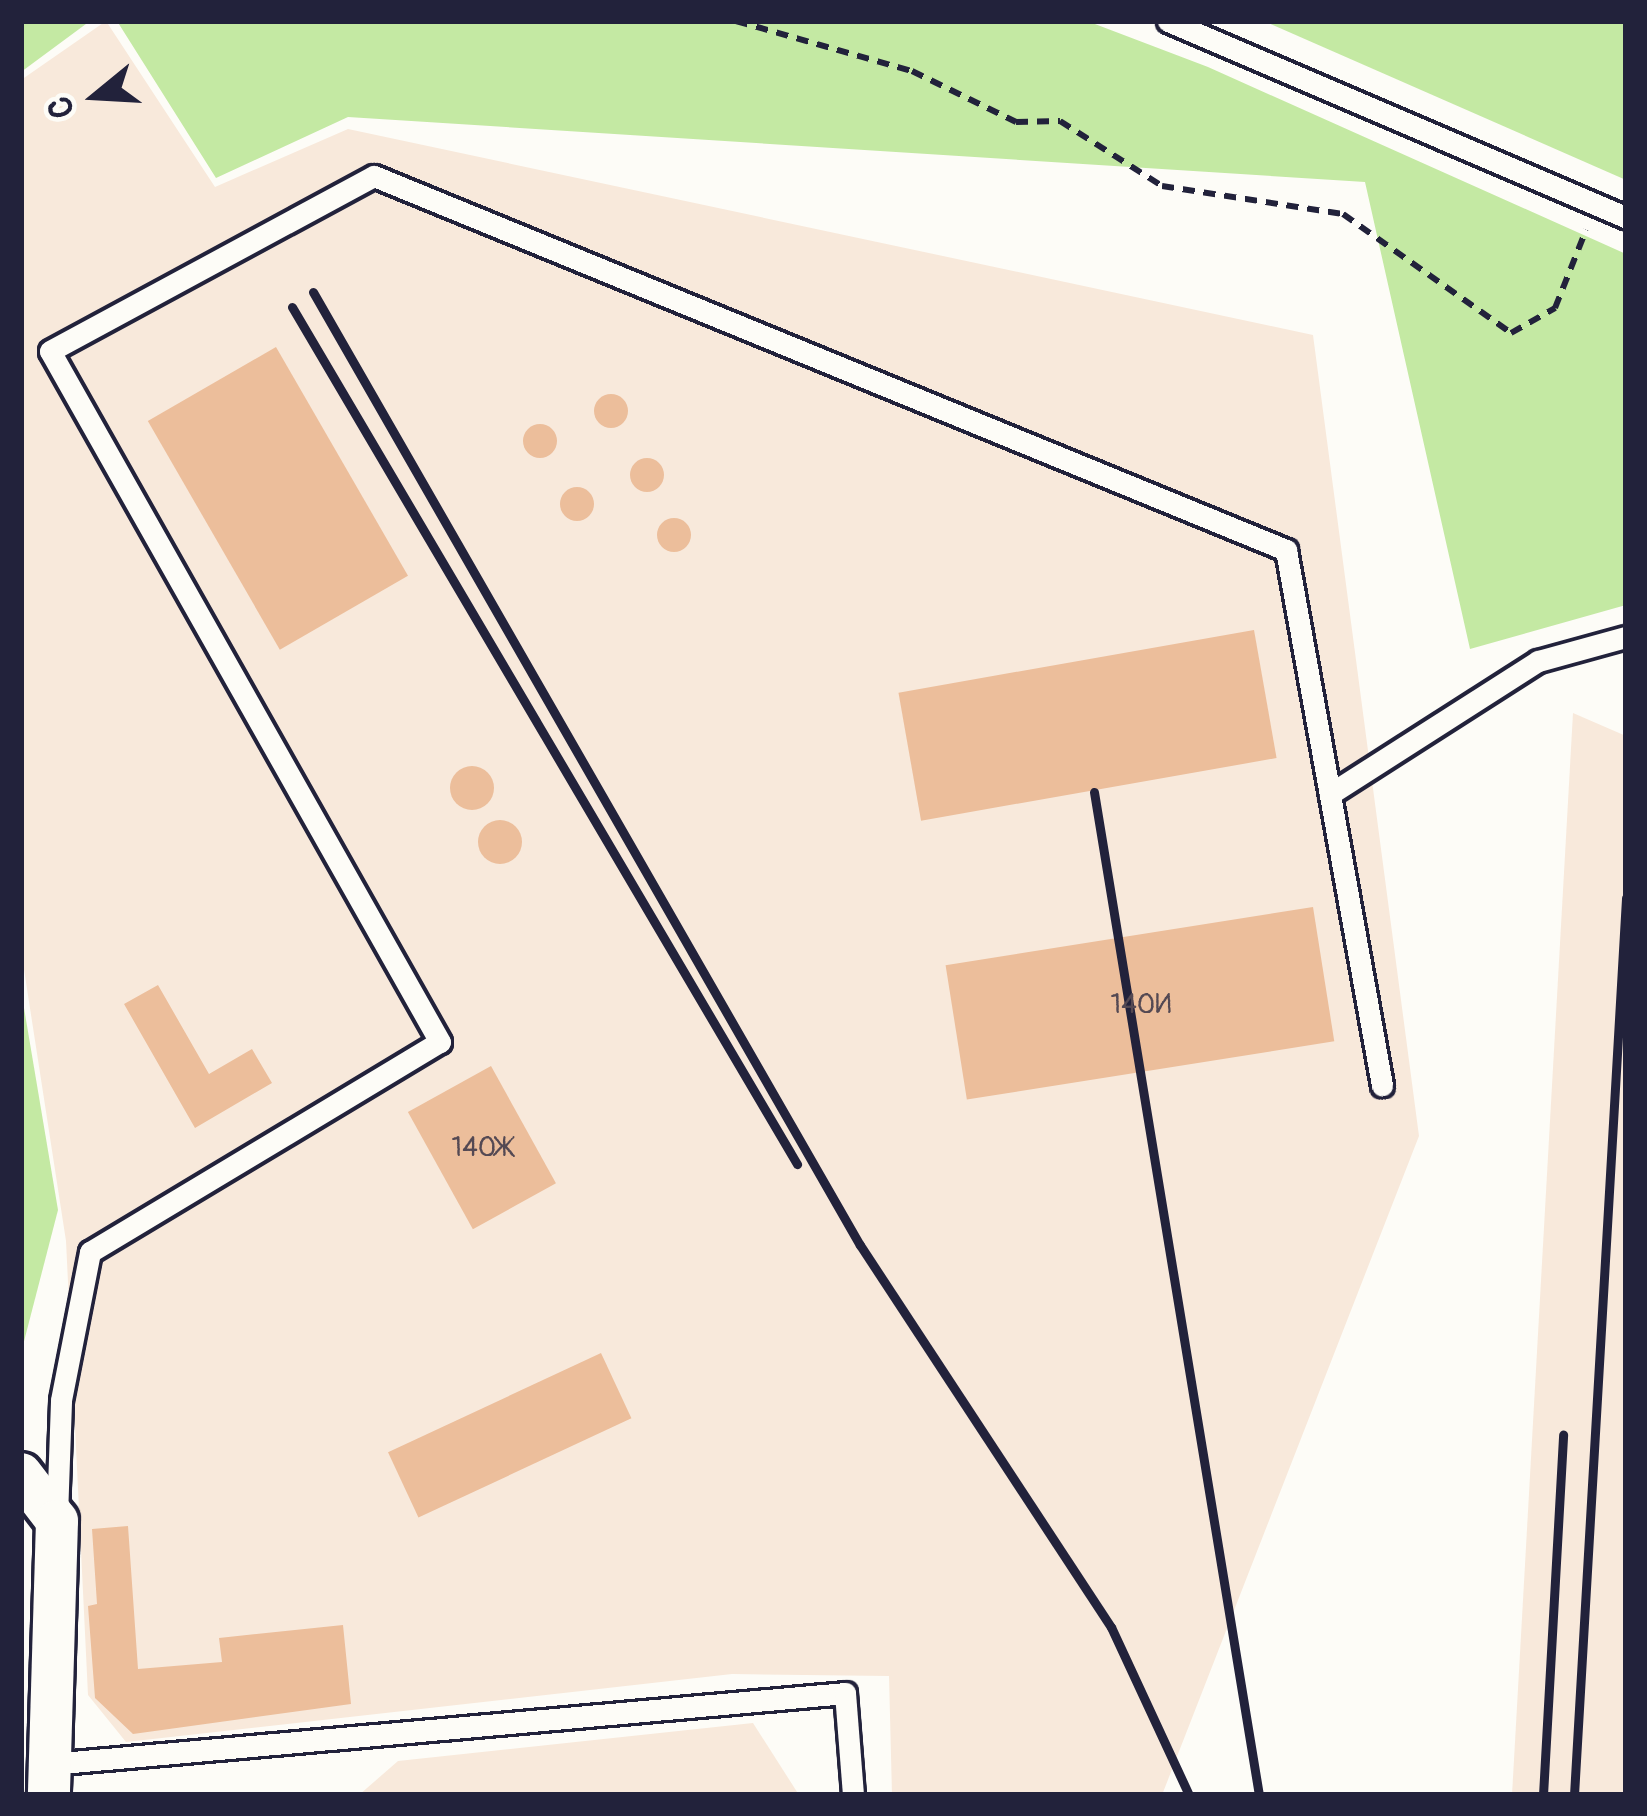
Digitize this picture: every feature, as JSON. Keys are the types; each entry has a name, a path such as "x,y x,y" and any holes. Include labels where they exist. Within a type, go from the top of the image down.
{"street":[{"path":"21,1474 57,1521 50,1779"}],"lane":[{"path":"1168,21 1623,215"},
{"path":"57,1521 61,1400 90,1252 440,1042 50,351 374,176 1286,550 1382,1084"},
{"path":"1330,794 1538,662 1626,638"},
{"path":"50,1779 845,1693 853,1795"}],"path":[{"path":"736,21 912,71 1016,122 1060,121 1162,186 1342,214 1511,333 1555,308 1590,221 1623,215"}],"shaded area":[{"path":"106,21 215,187 348,129 1313,335 1419,1136 1162,1795 892,1795 889,1676 732,1674 126,1742 88,1695 66,1241 21,950 21,80"},
{"path":"1573,713 1626,736 1626,1795 1512,1795"},
{"path":"753,1723 799,1795 359,1795 398,1761"}],"green space":[{"path":"21,21 90,21 21,72"},
{"path":"117,21 1087,21 1208,67 1626,254 1626,605 1470,649 1365,182 348,117 216,178"},
{"path":"1264,21 1626,21 1626,180"},
{"path":"21,990 58,1210 21,1353"}],"building":[{"path":"276,347 408,576 280,650 148,421"},
{"path":"611,394 623,399 628,411 623,423 611,428 599,423 594,411 599,399"},
{"path":"540,424 552,429 557,441 552,453 540,458 528,453 523,441 528,429"},
{"path":"647,458 659,463 664,475 659,487 647,492 635,487 630,475 635,463"},
{"path":"577,487 589,492 594,504 589,516 577,521 565,516 560,504 565,492"},
{"path":"674,518 686,523 691,535 686,547 674,552 662,547 657,535 662,523"},
{"path":"1254,630 1277,758 921,821 898,693"},
{"path":"472,766 487,773 494,788 487,803 472,810 457,803 450,788 457,773"},
{"path":"500,820 515,827 522,842 515,857 500,864 485,857 478,842 485,827"},
{"path":"1313,907 1334,1041 967,1100 946,965"},
{"path":"158,985 209,1074 252,1049 272,1083 195,1128 124,1004"},
{"path":"491,1066 556,1183 473,1229 408,1112"},
{"path":"601,1353 631,1418 418,1518 388,1452"},
{"path":"128,1526 138,1669 222,1662 219,1638 343,1625 351,1704 133,1734 95,1698 88,1606 97,1604 92,1529"}],"railway":[{"path":"313,292 860,1245 1111,1627 1189,1795"},
{"path":"292,307 797,1164"},
{"path":"1094,792 1259,1795"},
{"path":"1574,1795 1626,898"},
{"path":"1543,1795 1563,1435"}]}
